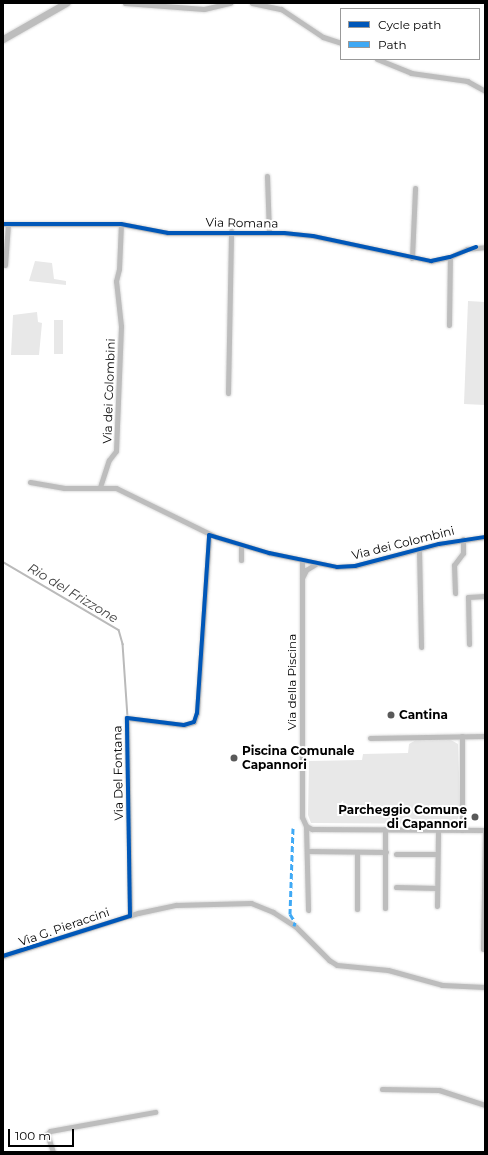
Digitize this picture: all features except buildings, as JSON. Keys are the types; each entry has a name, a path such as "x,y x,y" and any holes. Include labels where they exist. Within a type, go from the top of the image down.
{"main road":[{"path":"3,39 66,3"}],"street":[{"path":"125,3 204,9 230,3"},
{"path":"252,3 281,9 323,37 340,43"},
{"path":"281,3 281,9"},
{"path":"379,60 411,74 467,81 485,91"},
{"path":"267,176 268,232"},
{"path":"412,258 416,188"},
{"path":"5,224 5,265"},
{"name":"Via Romana","path":"5,224 121,224 158,232 268,232 313,236 412,258 436,261 450,257 467,249 485,247"},
{"name":"Via dei Colombini","path":"121,224 119,269 116,281 121,326 116,451 109,460 100,487 123,490 209,535 302,560 347,567 419,549 485,536"},
{"path":"228,394 231,231"},
{"path":"449,325 450,257"},
{"path":"30,482 64,488 100,487"},
{"name":"Via Del Fontana","path":"130,916 129,718 184,725 194,722 209,535"},
{"path":"455,593 454,565 463,553 464,539"},
{"path":"241,560 242,545"},
{"path":"419,549 421,647"},
{"name":"Via della Piscina","path":"302,560 302,816 306,826 308,910"},
{"path":"301,583 306,570 318,563"},
{"path":"469,644 468,597 485,596"},
{"path":"462,736 462,830"},
{"path":"370,738 485,736"},
{"path":"306,826 312,829 485,830 483,949"},
{"path":"385,829 385,908"},
{"path":"437,906 438,830"},
{"path":"307,852 386,852"},
{"path":"357,852 357,909"},
{"path":"396,854 437,854"},
{"path":"396,887 437,888"},
{"name":"Via G. Pieraccini","path":"3,956 130,916 176,906 251,903 273,912 296,928 329,960 337,964 388,970 442,985 485,987"},
{"path":"382,1089 439,1090 485,1106"},
{"path":"53,1152 47,1134 50,1131 155,1112"}],"shaded area":[{"path":"35,261 52,263 54,279 66,281 66,285 29,281"},
{"path":"468,301 485,302 485,405 464,404"},
{"path":"37,312 38,322 42,323 39,355 11,355 13,315"},
{"path":"54,320 63,320 63,354 54,354"},
{"path":"416,740 451,740 458,744 460,805 457,824 311,823 308,815 309,761 362,760 363,754 408,753 409,744"}],"waterway":[{"name":"Rio del Frizzone","path":"3,562 119,630 123,644 128,718"}],"marked path":[{"path":"293,828 290,914 295,922 294,926"}],"cycle path":[{"path":"3,224 121,224 168,233 284,233 313,236 431,261 450,257 476,247"},
{"path":"3,956 130,916 127,718 184,725 194,722 197,713 209,535 269,553 337,567 355,566 439,544 485,537"}],"place":[{"name":"Cantina","path":"391,715"},
{"name":"Piscina Comunale Capannori","path":"234,758"},
{"name":"Parcheggio Comune di Capannori","path":"475,817"}]}
